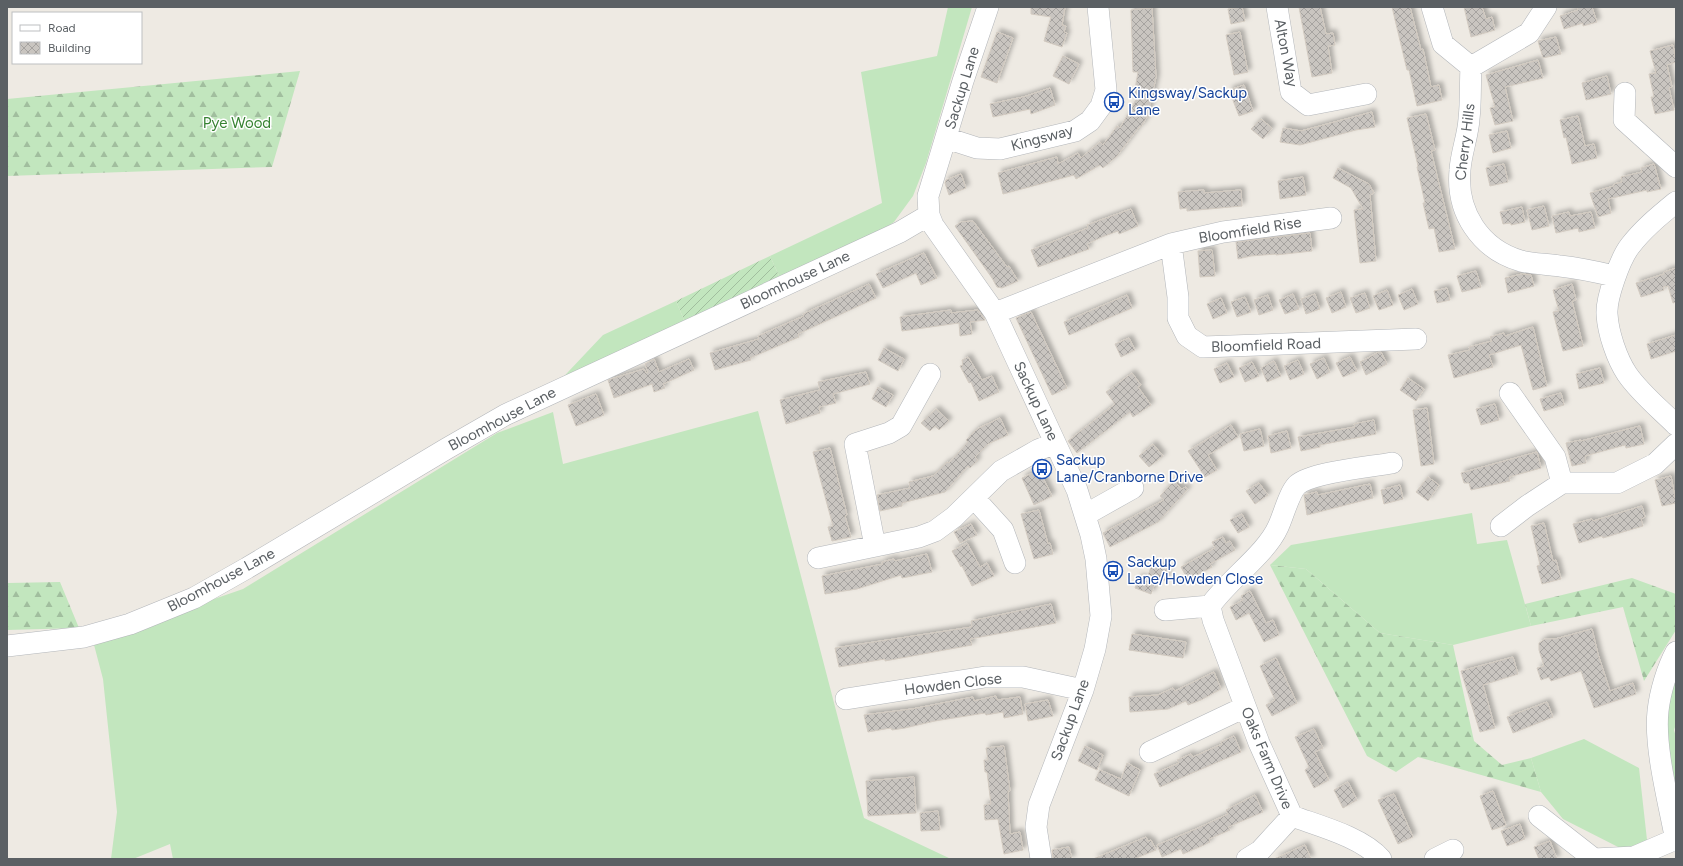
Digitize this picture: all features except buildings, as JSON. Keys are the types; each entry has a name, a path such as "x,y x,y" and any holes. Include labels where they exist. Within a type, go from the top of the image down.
{"street":[{"name":"Sackup Lane","path":"988,7 963,81 928,196 929,215 933,226 995,313 1077,490 1091,535 1096,559 1102,616 1096,648 1083,690 1039,805 1036,827 1041,859"},
{"name":"Kingsway","path":"946,138 977,148 1000,149 1075,131 1090,121 1102,106 1106,90 1098,7"},
{"name":"Alton Way","path":"1277,7 1291,92 1308,105 1366,94"},
{"path":"1432,7 1443,44 1471,67 1529,33 1546,7"},
{"name":"Cherry Hills","path":"1471,67 1469,120 1460,170 1459,186 1461,202 1469,220 1479,234 1491,245 1505,254 1522,261 1563,266 1614,276"},
{"path":"1625,93 1624,120 1676,167"},
{"path":"1676,202 1650,222 1629,247 1614,276 1607,314 1613,343 1627,374 1648,398 1676,424"},
{"name":"Bloomhouse Lane","path":"7,646 84,636 130,624 194,598 505,415 900,232 929,215"},
{"name":"Bloomfield Rise","path":"1171,244 1223,232 1331,218"},
{"path":"995,313 1171,244"},
{"name":"Bloomfield Road","path":"1171,244 1178,296 1178,318 1187,336 1203,347 1416,339"},
{"path":"876,546 855,444 889,434 901,426 930,374"},
{"path":"1510,393 1555,457 1562,483"},
{"path":"818,558 919,537 935,531 954,517 1001,471 1038,450 1055,443"},
{"path":"1501,526 1562,483 1617,483 1655,464 1676,444"},
{"path":"1165,610 1210,606 1219,592 1264,548 1278,528 1284,510 1297,486 1314,476 1392,463"},
{"path":"1085,514 1133,488"},
{"path":"974,498 1003,530 1015,563"},
{"name":"Oaks Farm Drive","path":"1210,606 1213,620 1259,743 1292,816 1343,834 1376,853 1381,859"},
{"path":"1539,816 1594,859 1634,857 1676,840 1663,774 1659,741 1658,711 1663,685 1676,652"},
{"name":"Howden Close","path":"846,699 985,678 1023,677 1083,690"},
{"path":"1150,752 1245,707"},
{"path":"1247,859 1260,851 1292,816"}],"green space":[{"path":"948,7 972,7 926,163 913,196 894,222 877,234 781,280 770,256 882,203 861,72 937,56"},
{"name":"Pye Wood","path":"300,71 272,167 7,176 7,99"},
{"path":"770,256 781,280 686,325 676,301"},
{"path":"676,301 686,325 551,390 603,335"},
{"path":"758,411 864,818 951,859 173,859 170,844 133,859 111,859 117,812 103,679 93,641 243,589 497,433 553,412 563,464"},
{"path":"1472,513 1477,544 1507,540 1531,626 1453,645 1380,633 1306,569 1270,565 1291,545"},
{"path":"1270,565 1306,569 1380,633 1453,645 1474,741 1502,765 1531,758 1541,792 1418,757 1396,772 1367,756"},
{"path":"1632,578 1676,594 1676,630 1644,681 1623,607 1531,626 1525,604"},
{"path":"60,582 79,628 7,630 7,583"},
{"path":"1676,679 1676,724 1674,730 1676,737 1676,796 1667,737 1667,721 1671,692"},
{"path":"1584,739 1639,768 1647,840 1624,850 1563,819 1541,792 1531,758"}],"place":[{"name":"Kingsway/Sackup Lane","path":"1114,102"},
{"name":"Sackup Lane/Cranborne Drive","path":"1042,469"},
{"name":"Sackup Lane/Howden Close","path":"1113,571"}]}
